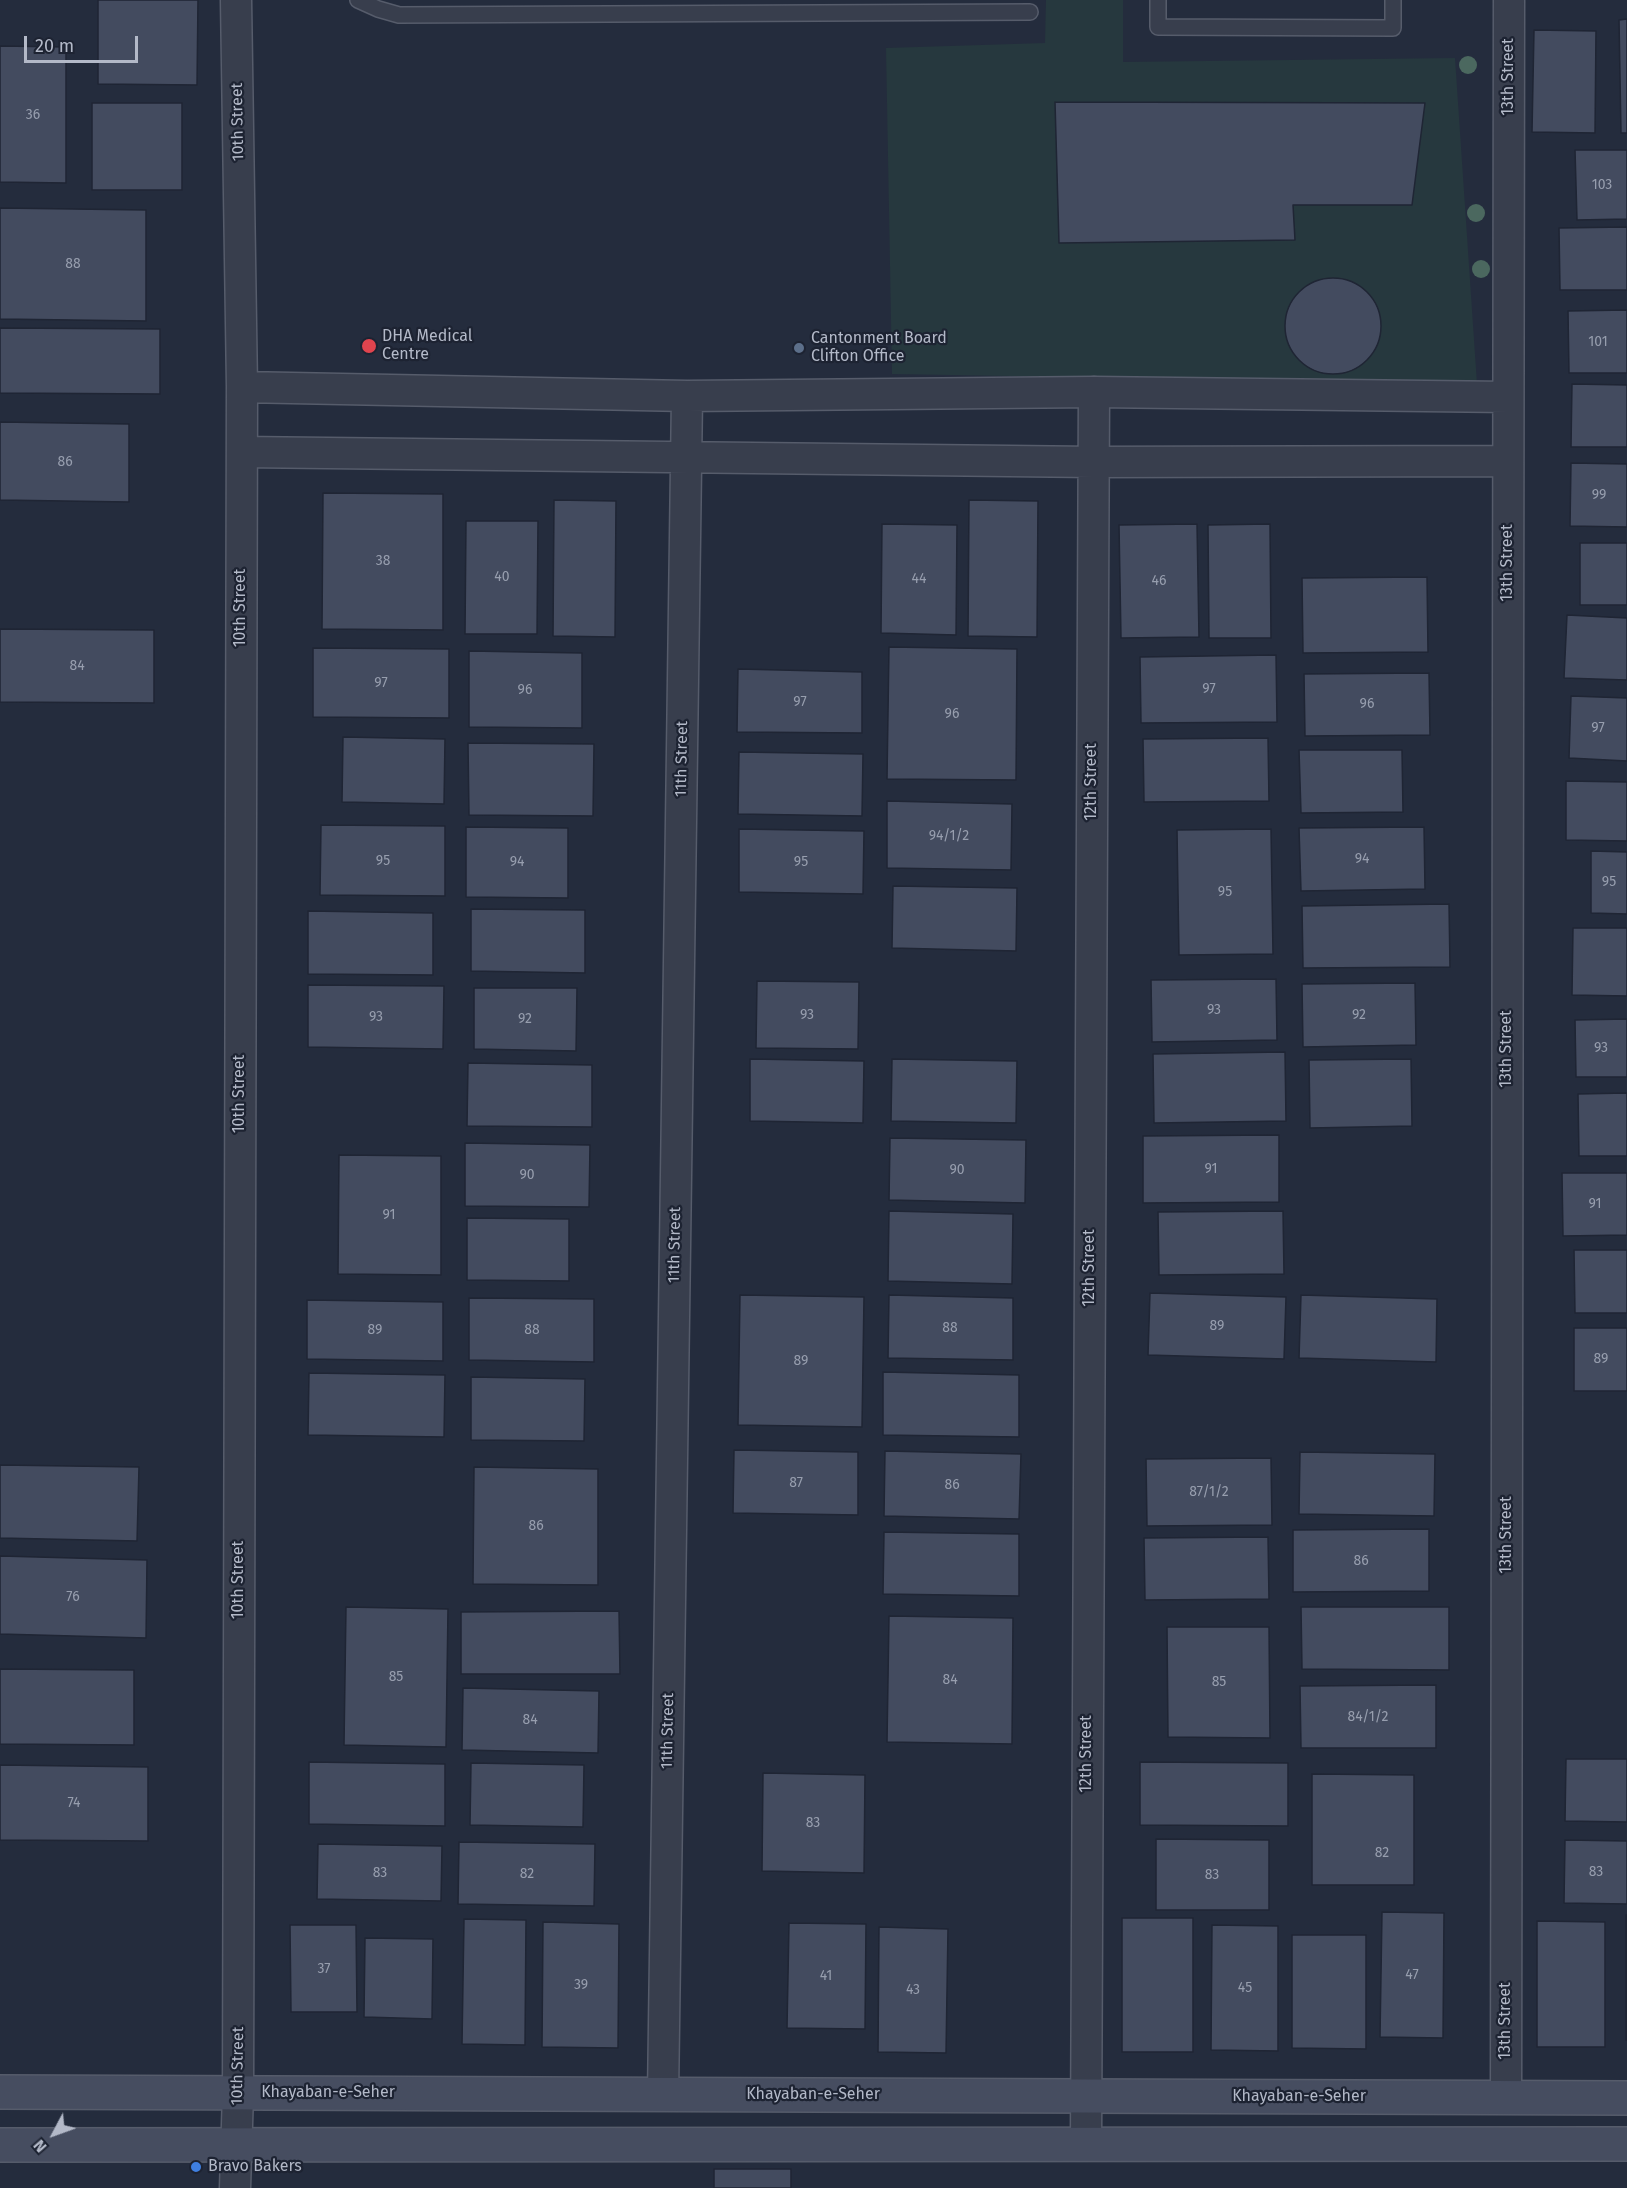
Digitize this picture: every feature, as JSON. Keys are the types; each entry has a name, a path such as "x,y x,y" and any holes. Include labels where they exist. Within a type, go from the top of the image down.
{"street":[{"name":"10th Street","path":"235,2188 238,2093 242,452 236,0"},
{"name":"13th Street","path":"1506,2098 1509,0"},
{"path":"242,387 687,396 1094,392 1508,398"},
{"name":"12th Street","path":"1086,2144 1094,392"},
{"name":"11th Street","path":"663,2095 687,396"},
{"path":"242,452 686,459 1508,462"},
{"name":"Khayaban-e-Seher","path":"0,2092 1627,2098"},
{"path":"0,2145 1627,2145"}],"lane":[{"path":"358,0 399,15 1030,12"},
{"path":"1158,0 1158,27 1393,28 1393,0"}],"shaded area":[{"path":"1046,0 1123,0 1123,62 1455,58 1477,384 892,374 886,48 1045,43"}],"building":[{"path":"98,0 198,0 197,85 98,84"},
{"path":"1627,19 1627,133 1621,133 1619,20"},
{"path":"1534,30 1596,31 1595,133 1532,132"},
{"path":"0,46 66,47 66,183 0,182"},
{"path":"1055,102 1425,103 1412,205 1293,205 1295,240 1059,243"},
{"path":"92,103 182,103 182,190 92,190"},
{"path":"1575,150 1627,150 1627,219 1577,220"},
{"path":"0,208 146,210 146,321 0,319"},
{"path":"1627,227 1627,290 1560,290 1559,228"},
{"path":"1333,278 1351,282 1367,292 1377,308 1381,326 1377,344 1367,360 1351,370 1333,374 1315,370 1299,360 1289,344 1285,326 1289,308 1299,292 1315,282"},
{"path":"1627,310 1627,373 1569,373 1568,311"},
{"path":"0,328 160,329 160,394 0,393"},
{"path":"1572,384 1627,385 1627,447 1571,447"},
{"path":"0,422 129,424 129,502 0,500"},
{"path":"1571,463 1627,464 1627,527 1570,526"},
{"path":"323,493 443,494 443,630 322,629"},
{"path":"554,500 616,501 615,637 553,636"},
{"path":"969,500 1038,501 1037,637 968,636"},
{"path":"466,521 538,521 537,634 465,634"},
{"path":"882,524 957,525 956,635 881,633"},
{"path":"1197,524 1199,637 1121,638 1119,525"},
{"path":"1270,524 1271,638 1209,638 1208,525"},
{"path":"1580,543 1627,543 1627,605 1580,605"},
{"path":"1427,577 1428,652 1303,653 1302,578"},
{"path":"1567,615 1627,618 1627,680 1564,678"},
{"path":"0,629 154,630 154,703 0,702"},
{"path":"889,647 1017,649 1016,780 887,779"},
{"path":"313,648 449,649 449,718 313,717"},
{"path":"469,651 582,653 582,728 469,727"},
{"path":"1276,655 1277,722 1141,723 1140,657"},
{"path":"738,669 862,672 862,733 737,732"},
{"path":"1429,673 1430,735 1305,736 1304,674"},
{"path":"1571,696 1627,698 1627,761 1569,758"},
{"path":"343,737 445,739 444,804 342,802"},
{"path":"1268,738 1269,801 1144,802 1143,739"},
{"path":"468,743 594,744 593,816 469,815"},
{"path":"1299,750 1402,750 1403,812 1301,813"},
{"path":"739,752 863,754 862,816 738,814"},
{"path":"1566,781 1627,782 1627,841 1566,840"},
{"path":"887,801 1012,804 1011,870 887,868"},
{"path":"321,825 445,826 445,896 320,895"},
{"path":"466,827 568,828 568,898 466,897"},
{"path":"1424,827 1425,889 1301,891 1299,828"},
{"path":"739,829 864,831 863,894 739,892"},
{"path":"1271,829 1273,954 1179,955 1177,830"},
{"path":"1591,851 1627,852 1627,914 1591,913"},
{"path":"893,886 1017,888 1016,951 892,948"},
{"path":"1449,904 1450,967 1303,968 1302,906"},
{"path":"471,909 585,910 585,973 471,971"},
{"path":"308,911 433,913 433,975 308,974"},
{"path":"1573,928 1627,928 1627,996 1572,995"},
{"path":"1276,979 1277,1040 1152,1042 1151,980"},
{"path":"757,981 859,982 858,1049 756,1048"},
{"path":"1415,983 1416,1045 1303,1047 1302,984"},
{"path":"308,985 444,986 443,1049 308,1047"},
{"path":"474,988 577,988 576,1051 474,1049"},
{"path":"1627,1019 1627,1077 1576,1077 1575,1020"},
{"path":"1285,1052 1286,1121 1154,1123 1153,1054"},
{"path":"750,1059 864,1061 863,1123 750,1121"},
{"path":"892,1059 1017,1061 1016,1123 891,1121"},
{"path":"1411,1059 1412,1126 1310,1128 1309,1060"},
{"path":"468,1063 592,1065 592,1127 467,1126"},
{"path":"1627,1093 1627,1156 1579,1156 1578,1094"},
{"path":"1279,1135 1279,1202 1143,1203 1143,1136"},
{"path":"890,1138 1026,1140 1025,1203 889,1200"},
{"path":"465,1143 590,1145 589,1207 465,1206"},
{"path":"339,1155 441,1156 441,1275 338,1274"},
{"path":"1562,1173 1627,1173 1627,1235 1563,1236"},
{"path":"889,1211 1013,1214 1012,1284 888,1281"},
{"path":"1283,1211 1284,1274 1159,1275 1158,1212"},
{"path":"467,1218 569,1219 569,1281 467,1280"},
{"path":"1574,1250 1627,1250 1627,1313 1575,1313"},
{"path":"1150,1293 1286,1297 1284,1359 1148,1355"},
{"path":"740,1295 864,1297 862,1427 738,1425"},
{"path":"889,1295 1013,1298 1013,1360 888,1358"},
{"path":"1301,1295 1437,1299 1436,1362 1299,1358"},
{"path":"469,1298 594,1299 594,1362 469,1360"},
{"path":"307,1300 443,1302 443,1361 307,1359"},
{"path":"1574,1328 1627,1328 1627,1391 1574,1391"},
{"path":"883,1372 1019,1375 1019,1437 883,1435"},
{"path":"309,1373 445,1375 444,1437 308,1435"},
{"path":"471,1377 585,1379 584,1441 471,1440"},
{"path":"734,1450 858,1452 858,1515 733,1513"},
{"path":"885,1451 1021,1454 1019,1519 884,1516"},
{"path":"1300,1452 1435,1454 1434,1516 1299,1514"},
{"path":"1271,1458 1272,1525 1147,1526 1146,1459"},
{"path":"0,1465 139,1467 137,1541 0,1538"},
{"path":"474,1467 598,1469 598,1585 473,1584"},
{"path":"1429,1529 1429,1591 1293,1592 1293,1530"},
{"path":"884,1532 1019,1534 1019,1596 883,1594"},
{"path":"1268,1537 1269,1599 1145,1600 1144,1538"},
{"path":"0,1556 147,1560 146,1638 0,1634"},
{"path":"346,1607 448,1609 446,1747 344,1745"},
{"path":"1301,1607 1449,1607 1449,1670 1302,1669"},
{"path":"619,1611 620,1674 461,1674 461,1612"},
{"path":"889,1616 1013,1618 1012,1744 887,1742"},
{"path":"1167,1627 1269,1627 1270,1738 1168,1737"},
{"path":"0,1669 134,1670 134,1745 0,1744"},
{"path":"1436,1685 1436,1748 1301,1748 1300,1686"},
{"path":"463,1688 599,1691 598,1753 462,1750"},
{"path":"1566,1759 1627,1759 1627,1822 1565,1821"},
{"path":"309,1762 445,1764 445,1826 309,1824"},
{"path":"1140,1762 1288,1763 1288,1826 1140,1825"},
{"path":"471,1763 584,1765 583,1827 470,1825"},
{"path":"0,1765 148,1767 148,1841 0,1840"},
{"path":"763,1773 865,1775 864,1873 762,1871"},
{"path":"1312,1774 1414,1775 1414,1885 1312,1885"},
{"path":"1156,1839 1269,1840 1269,1910 1156,1910"},
{"path":"1565,1840 1627,1841 1627,1904 1564,1903"},
{"path":"459,1842 595,1844 594,1906 458,1904"},
{"path":"318,1844 442,1846 441,1901 317,1899"},
{"path":"1382,1912 1444,1913 1443,2038 1380,2037"},
{"path":"1627,1915 1627,2040 1626,2040"},
{"path":"1122,1918 1193,1918 1193,2052 1122,2052"},
{"path":"464,1919 526,1920 525,2045 462,2044"},
{"path":"1537,1921 1605,1922 1605,2047 1537,2047"},
{"path":"543,1922 619,1924 618,2048 542,2047"},
{"path":"789,1923 866,1924 865,2029 787,2028"},
{"path":"290,1925 356,1925 357,2012 291,2012"},
{"path":"1212,1925 1278,1926 1278,2051 1211,2050"},
{"path":"879,1927 948,1929 946,2053 878,2052"},
{"path":"1292,1935 1366,1935 1366,2049 1292,2048"},
{"path":"365,1938 433,1939 432,2019 364,2017"},
{"path":"714,2169 791,2169 791,2188 714,2188"}],"place":[{"name":"DHA Medical Centre","path":"369,346"},
{"name":"Cantonment Board Clifton Office","path":"799,348"},
{"name":"Bravo Bakers","path":"196,2167"}]}
